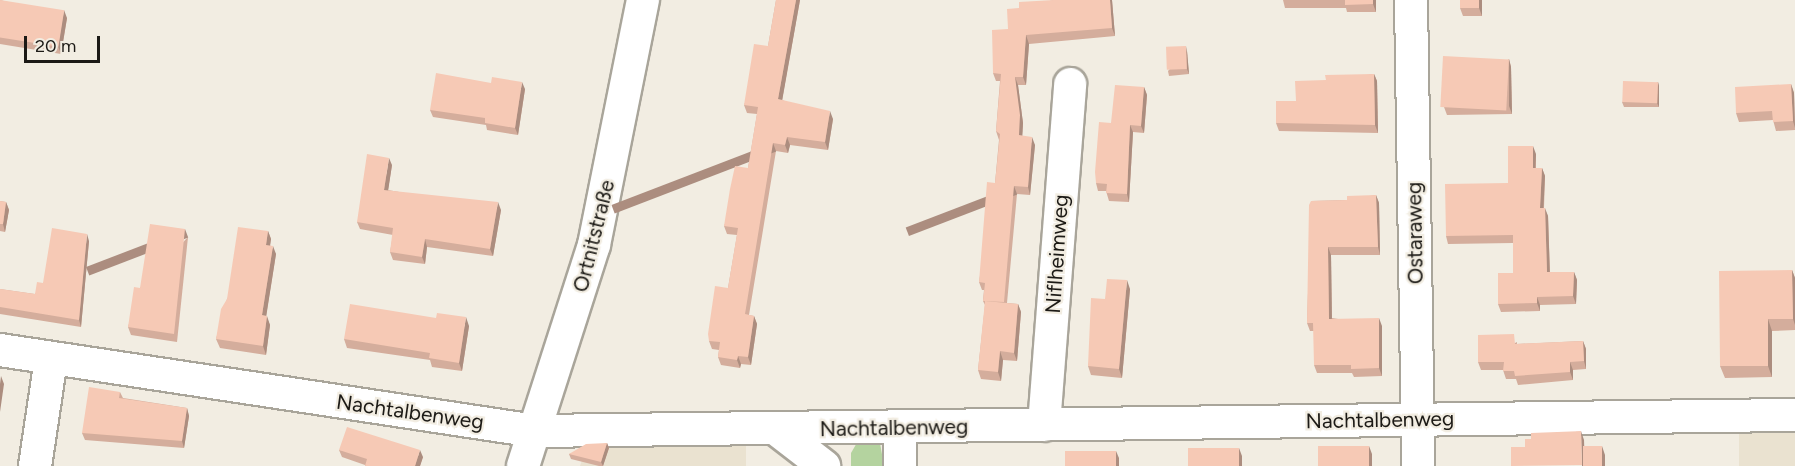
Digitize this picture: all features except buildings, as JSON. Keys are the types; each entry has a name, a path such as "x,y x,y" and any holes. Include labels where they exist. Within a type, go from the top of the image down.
{"street":[{"name":"Ortnitstraße","path":"523,466 594,245 643,0"},
{"name":"Ostaraweg","path":"1411,0 1418,466"},
{"name":"Niflheimweg","path":"1044,425 1070,84"},
{"name":"Nachtalbenweg","path":"0,350 535,431 900,429 1418,419 1795,416"},
{"path":"34,466 51,359"},
{"path":"776,429 824,466"},
{"path":"844,466 845,429"},
{"path":"900,429 900,466"}],"shaded area":[{"path":"1739,426 1795,426 1795,466 1739,466"},
{"path":"746,443 746,466 580,466 587,446"}],"green space":[{"path":"866,438 880,443 884,466 851,466 851,453 858,441"}]}
